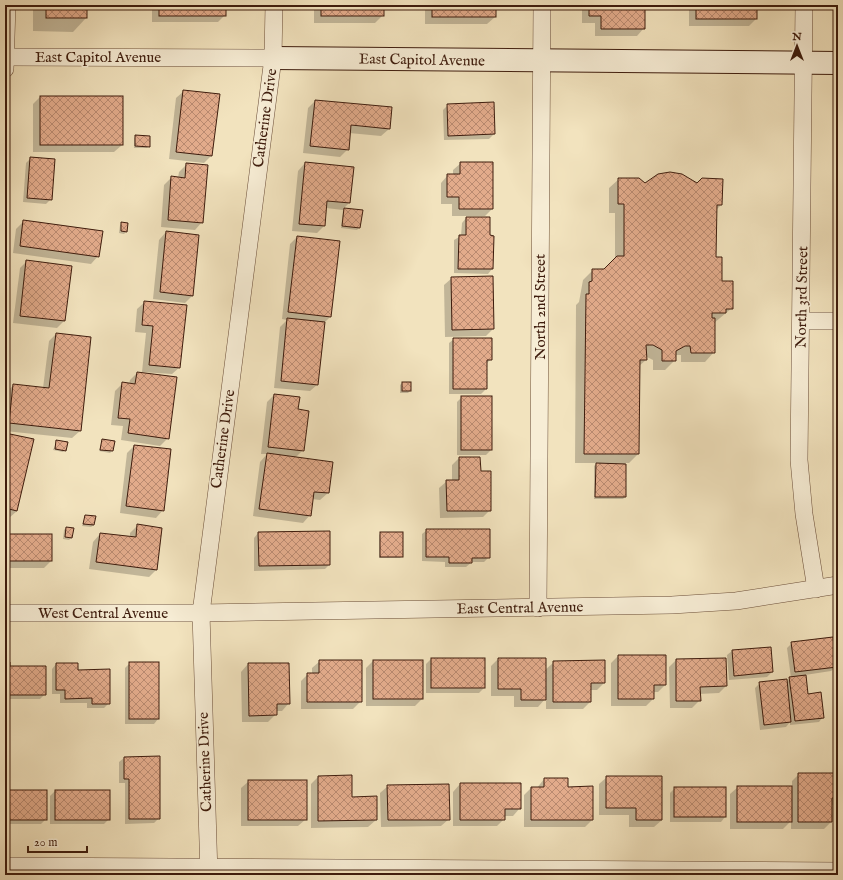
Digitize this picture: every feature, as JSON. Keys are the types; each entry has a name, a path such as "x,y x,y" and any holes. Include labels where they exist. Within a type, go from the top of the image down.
{"street":[{"path":"6,63 7,5"},
{"name":"Catherine Drive","path":"209,871 200,612 273,58 274,5"},
{"name":"North 2nd Street","path":"538,608 542,5"},
{"name":"North 3rd Street","path":"804,5 800,488 816,589"},
{"name":"East Capitol Avenue","path":"6,63 273,58 838,63"},
{"path":"801,321 838,321"},
{"name":"East Central Avenue","path":"200,612 538,608 719,603 838,585"},
{"name":"West Central Avenue","path":"5,612 200,612"},
{"path":"5,866 209,871 838,871"}],"building":[{"path":"46,5 87,5 87,18 46,18"},
{"path":"159,5 226,5 226,16 159,16"},
{"path":"321,5 384,5 384,16 321,16"},
{"path":"432,5 496,5 496,17 432,17"},
{"path":"589,5 645,5 645,29 601,29 601,16 589,16"},
{"path":"696,5 757,5 757,19 696,19"},
{"path":"183,90 220,94 212,156 176,152"},
{"path":"40,96 123,96 123,145 40,145"},
{"path":"315,100 392,107 390,129 351,125 349,150 310,146"},
{"path":"494,102 495,134 448,136 447,104"},
{"path":"135,135 150,136 150,147 135,146"},
{"path":"30,157 55,159 52,200 27,198"},
{"path":"305,162 354,167 350,203 327,201 325,226 299,224"},
{"path":"460,162 493,162 493,209 459,209 459,197 447,197 447,174 460,174"},
{"path":"186,163 208,165 203,223 168,220 171,176 185,178"},
{"path":"670,172 682,174 697,183 702,178 723,179 722,205 717,205 716,257 722,257 722,281 733,281 733,309 726,309 726,313 712,313 712,318 715,318 715,353 691,353 690,346 685,346 676,351 676,361 662,361 662,350 653,345 646,345 647,360 640,360 639,454 584,454 586,294 589,294 589,282 592,281 592,269 604,269 617,256 624,256 624,204 618,204 618,178 639,178 645,183 658,174"},
{"path":"344,208 363,210 360,228 342,226"},
{"path":"466,217 490,217 490,235 494,236 493,269 458,269 459,235 466,235"},
{"path":"23,220 103,231 99,257 20,246"},
{"path":"121,222 128,223 127,232 121,231"},
{"path":"166,231 199,235 193,296 160,292"},
{"path":"297,236 340,241 331,317 288,312"},
{"path":"26,260 72,266 65,321 20,316"},
{"path":"493,276 494,329 452,330 451,277"},
{"path":"144,301 187,305 180,368 149,365 153,326 142,325"},
{"path":"287,318 325,322 318,385 281,381"},
{"path":"56,333 91,337 81,431 9,423 13,384 49,388"},
{"path":"453,338 492,338 492,360 487,360 487,389 453,389"},
{"path":"137,372 177,377 169,439 128,433 130,419 118,418 122,382 135,384"},
{"path":"402,382 411,382 411,391 402,391"},
{"path":"274,394 300,397 298,409 309,411 304,451 268,447"},
{"path":"461,396 492,396 492,450 461,450"},
{"path":"5,433 34,439 17,511 5,508"},
{"path":"102,439 115,441 113,451 100,450"},
{"path":"56,440 68,442 66,451 55,449"},
{"path":"134,445 171,449 164,511 126,506"},
{"path":"267,453 333,462 329,493 314,492 311,516 259,509"},
{"path":"459,457 480,457 481,471 491,471 491,511 447,511 446,480 459,480"},
{"path":"596,463 626,464 626,497 595,497"},
{"path":"85,515 96,516 94,525 83,524"},
{"path":"137,524 162,528 157,570 96,562 100,533 136,537"},
{"path":"66,527 74,528 72,538 65,537"},
{"path":"426,529 490,529 490,558 472,558 472,563 449,563 449,557 426,557"},
{"path":"330,531 330,565 259,566 258,532"},
{"path":"380,532 403,532 403,557 380,557"},
{"path":"5,534 52,534 52,561 5,561"},
{"path":"833,637 837,667 795,672 791,642"},
{"path":"771,647 773,672 734,676 732,650"},
{"path":"618,655 666,655 666,685 654,685 654,699 618,699"},
{"path":"431,658 485,658 485,688 431,688"},
{"path":"498,658 546,658 546,700 521,700 521,689 498,689"},
{"path":"726,658 727,686 700,687 701,701 676,701 676,659"},
{"path":"319,660 362,660 362,702 307,702 307,673 319,673"},
{"path":"373,660 423,660 423,699 373,699"},
{"path":"605,660 605,683 591,683 591,702 553,702 553,661"},
{"path":"5,662 10,662 10,666 46,666 46,695 5,695"},
{"path":"129,662 159,662 159,719 129,719"},
{"path":"56,663 78,663 78,670 110,669 110,704 92,704 92,698 65,699 65,690 56,690"},
{"path":"248,663 289,663 290,704 277,704 277,715 249,716"},
{"path":"806,675 808,694 821,692 824,718 795,721 789,677"},
{"path":"787,679 791,722 764,725 759,682"},
{"path":"160,756 160,819 129,819 129,779 124,779 124,757"},
{"path":"798,773 838,773 838,798 832,798 832,822 798,822"},
{"path":"352,775 352,797 377,796 377,820 318,821 318,776"},
{"path":"606,776 662,776 662,820 636,820 636,808 606,808"},
{"path":"544,778 568,778 568,787 593,786 593,820 531,820 531,787 544,787"},
{"path":"248,780 307,780 307,820 248,820"},
{"path":"460,783 521,783 521,809 505,809 505,820 460,820"},
{"path":"449,784 450,820 388,820 387,785"},
{"path":"737,786 792,786 792,822 737,822"},
{"path":"674,787 726,787 726,817 674,817"},
{"path":"5,790 47,790 47,820 5,820"},
{"path":"55,790 110,790 110,820 55,820"}]}
